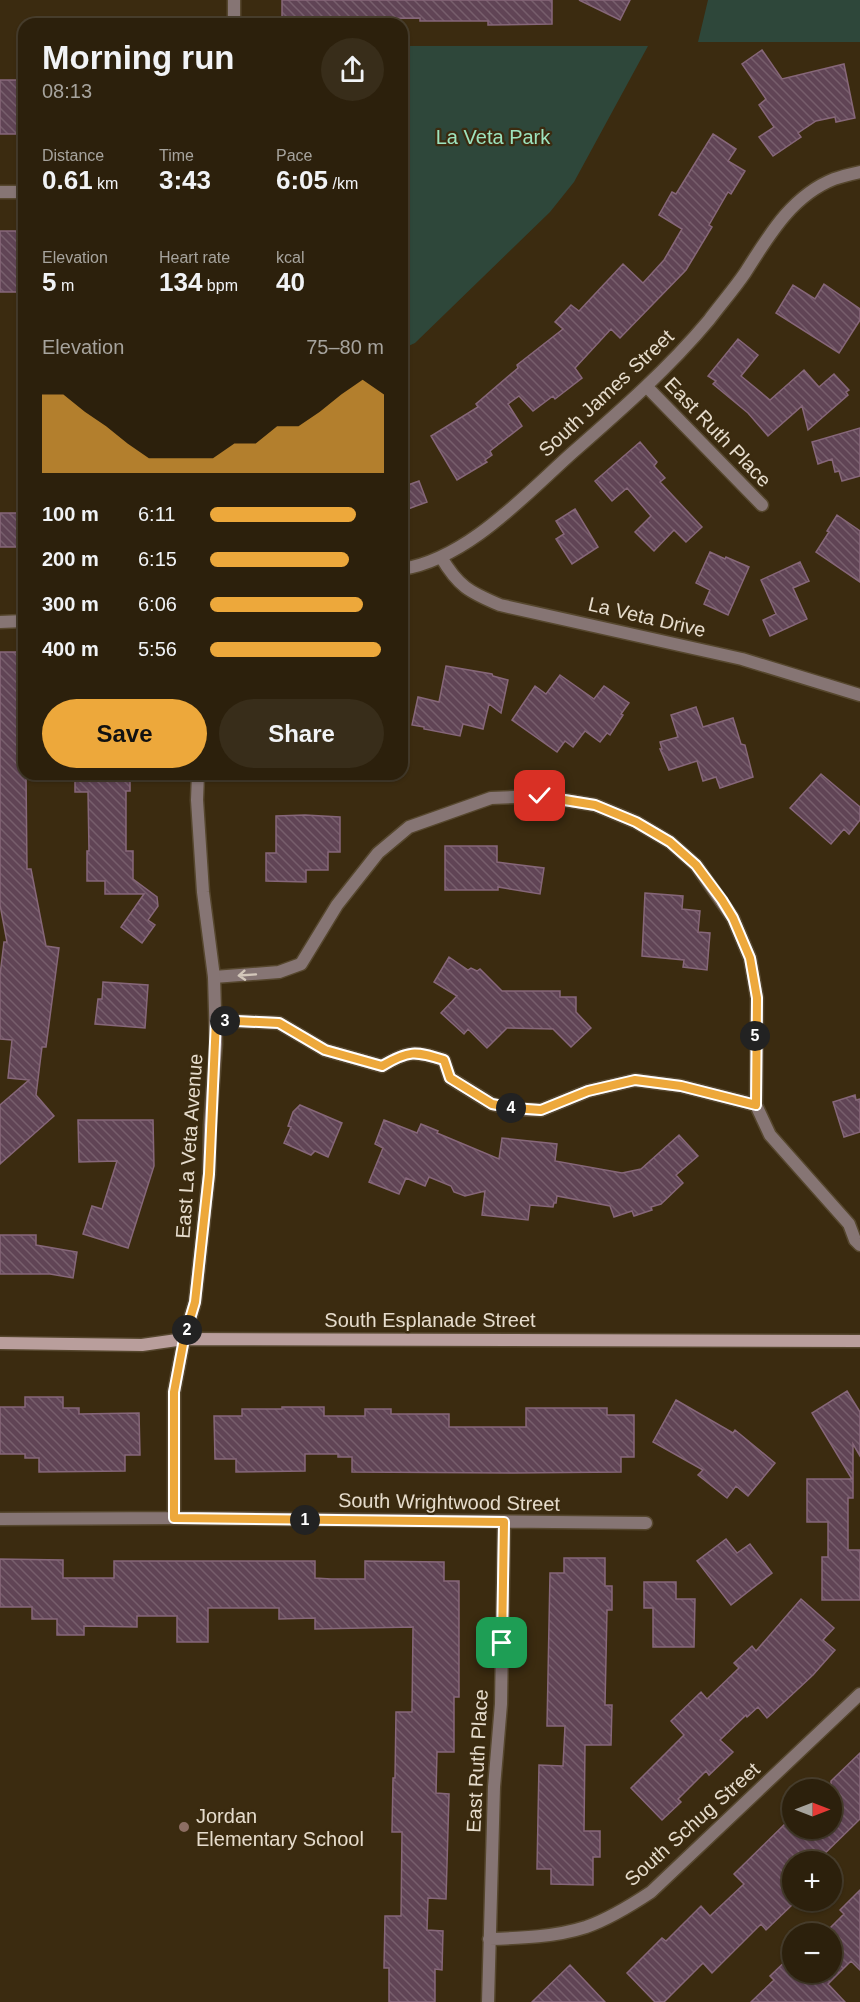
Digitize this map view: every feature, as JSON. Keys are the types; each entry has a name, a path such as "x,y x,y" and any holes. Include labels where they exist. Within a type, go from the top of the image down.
{"main road":[{"name":"South Esplanade Street","path":"0,1343 142,1344 184,1339 860,1341"}],"street":[{"path":"234,0 234,18"},
{"name":"South James Street","path":"408,567 441,557 470,540 501,516 647,387 707,321 743,275 775,225 802,199 833,179 860,172"},
{"path":"0,192 18,192"},
{"name":"East Ruth Place","path":"647,387 762,506"},
{"name":"La Veta Drive","path":"441,557 452,577 479,596 500,605 742,658 860,695"},
{"path":"0,622 18,621"},
{"name":"East La Veta Avenue","path":"174,1518 174,1392 184,1339 195,1302 209,1174 216,1020 214,977 203,892 198,780"},
{"path":"214,977 279,972 301,964 337,905 378,853 409,827 491,798 540,796 595,805 636,822 670,842 696,865 733,918 750,958 757,998 756,1105 770,1135 855,1225 855,1240 860,1245"},
{"path":"216,1020 279,1023 325,1050 382,1066 401,1054 421,1053 444,1060 450,1078 492,1104 513,1108 541,1110 588,1091 635,1080 681,1086 756,1105"},
{"name":"South Wrightwood Street","path":"0,1519 174,1518 646,1523"},
{"name":"East Ruth Place","path":"488,2002 494,1787 501,1704 504,1522"},
{"name":"South Schug Street","path":"489,1939 540,1937 585,1927 622,1911 641,1899 860,1694"}],"green space":[{"path":"708,0 860,0 860,42 698,42"},
{"name":"La Veta Park","path":"408,46 648,46 574,182 550,212 415,343 408,346"}],"building":[{"path":"282,0 552,0 552,24 488,25 488,21 420,21 420,18 282,18"},
{"path":"579,0 630,0 620,20"},
{"path":"762,50 782,79 844,64 855,118 836,122 835,117 816,121 798,133 801,137 773,156 759,137 774,127 759,105 766,99 742,64"},
{"path":"0,80 18,80 18,134 0,134"},
{"path":"713,134 736,149 728,161 745,171 731,194 728,192 709,225 712,227 686,270 620,338 611,329 575,368 582,378 555,399 553,396 533,411 519,396 508,404 522,426 490,451 492,455 485,460 487,462 457,480 431,436 478,407 476,404 518,368 517,365 563,329 555,322 571,305 579,311 623,264 643,283 664,260 682,229 659,215 672,192 676,194"},
{"path":"0,231 18,231 18,292 0,292"},
{"path":"824,284 860,309 860,320 839,353 776,313 793,285 815,299"},
{"path":"738,339 758,355 741,376 770,400 804,370 819,387 834,374 849,390 846,392 848,395 808,430 802,406 768,436 748,413 713,384 716,381 708,376"},
{"path":"860,428 860,476 842,481 839,471 835,472 832,459 818,464 812,442"},
{"path":"640,442 657,462 654,466 665,478 660,482 702,527 686,542 674,530 654,551 635,532 651,516 627,488 612,501 595,481"},
{"path":"419,481 427,502 408,509 408,485"},
{"path":"575,509 598,547 572,564 556,539 564,534 556,521"},
{"path":"0,513 18,513 18,547 0,547"},
{"path":"837,515 860,531 860,582 816,552"},
{"path":"710,552 749,567 728,615 704,604 710,590 696,583"},
{"path":"800,562 809,581 793,588 807,619 770,636 763,620 776,614 761,580"},
{"path":"0,652 18,652 18,780 26,780 27,869 31,869 46,946 59,948 46,1047 42,1047 36,1095 54,1116 0,1164 0,1105 29,1080 8,1078 12,1040 0,1039 0,975 4,942 7,942 0,905"},
{"path":"446,666 492,674 508,680 501,713 489,704 483,729 463,724 460,736 412,725 418,697 439,702"},
{"path":"560,675 594,699 604,686 629,703 610,735 607,733 600,742 585,731 573,747 565,741 557,752 512,720 535,686 546,694"},
{"path":"696,707 703,727 733,718 741,744 745,745 753,777 720,788 716,777 703,781 697,761 669,770 660,749 662,749 660,742 678,737 671,715"},
{"path":"821,774 860,807 860,820 849,834 844,829 831,844 790,808"},
{"path":"75,780 130,780 130,791 126,791 126,851 133,851 133,879 157,897 158,906 148,920 155,925 142,943 121,927 144,894 105,894 105,881 87,881 88,792 75,792"},
{"path":"276,816 340,817 340,852 328,852 328,870 306,870 306,882 266,881 266,853 276,853"},
{"path":"445,846 497,846 497,862 544,868 540,894 498,887 498,890 445,890"},
{"path":"645,893 683,896 682,909 700,911 698,932 710,933 707,970 683,967 684,960 642,956"},
{"path":"449,957 468,970 480,969 502,991 560,991 560,997 576,997 576,1012 591,1028 571,1047 553,1029 507,1028 487,1048 468,1029 464,1034 441,1013 457,996 434,982"},
{"path":"103,982 148,985 145,1028 95,1024 98,999 102,999"},
{"path":"855,1095 856,1100 860,1099 860,1132 844,1137 833,1102"},
{"path":"300,1105 342,1123 328,1157 315,1151 311,1155 284,1143 291,1127 288,1126 293,1112"},
{"path":"78,1120 153,1120 154,1166 128,1248 83,1234 92,1206 102,1209 117,1161 79,1162"},
{"path":"384,1120 417,1133 421,1124 499,1159 502,1138 557,1144 555,1161 622,1173 641,1169 679,1135 698,1156 676,1175 683,1183 661,1204 651,1207 652,1210 634,1216 632,1211 614,1217 610,1206 557,1196 553,1207 530,1205 528,1220 482,1215 485,1191 465,1196 454,1192 451,1186 429,1177 425,1186 406,1178 399,1194 369,1182 383,1148 375,1144"},
{"path":"0,1235 36,1235 36,1245 77,1252 73,1278 50,1274 0,1274"},
{"path":"847,1391 860,1412 860,1456 853,1444 853,1498 848,1498 848,1550 860,1550 860,1600 822,1600 822,1557 828,1557 828,1522 807,1522 807,1479 852,1479 812,1413"},
{"path":"25,1397 63,1397 63,1408 79,1408 79,1414 139,1413 140,1455 125,1455 125,1471 39,1472 39,1458 25,1458 25,1454 0,1454 0,1407 25,1407"},
{"path":"676,1400 733,1433 735,1430 775,1463 748,1496 736,1486 727,1498 698,1475 703,1470 653,1442"},
{"path":"282,1407 324,1407 324,1416 365,1416 365,1409 391,1409 391,1414 449,1414 449,1427 526,1427 526,1408 607,1408 607,1415 634,1415 634,1457 621,1457 621,1472 513,1473 352,1472 352,1457 338,1457 338,1454 305,1454 305,1471 236,1472 236,1459 215,1459 214,1416 242,1416 242,1409 282,1409"},
{"path":"726,1539 737,1553 750,1544 772,1573 731,1605 697,1561"},
{"path":"564,1558 605,1558 605,1586 612,1586 612,1610 607,1610 605,1705 612,1705 611,1745 585,1745 584,1831 600,1831 600,1857 593,1857 593,1885 551,1884 551,1869 537,1869 539,1765 563,1766 565,1726 547,1726 550,1573 564,1573"},
{"path":"0,1559 63,1560 63,1578 114,1578 114,1561 315,1561 315,1578 331,1579 365,1579 365,1561 444,1562 444,1581 459,1581 459,1697 454,1697 454,1752 437,1752 436,1793 449,1794 446,1899 428,1898 427,1930 443,1931 442,1970 435,1969 435,2002 389,2002 389,1968 384,1968 385,1916 401,1916 402,1832 392,1832 393,1778 395,1778 396,1712 412,1712 413,1627 315,1629 315,1618 279,1619 279,1608 208,1608 208,1642 177,1642 177,1616 137,1616 137,1627 84,1626 84,1635 57,1635 57,1619 32,1619 32,1607 0,1607"},
{"path":"644,1582 676,1582 676,1599 695,1599 694,1647 653,1647 653,1608 644,1608"},
{"path":"801,1599 834,1628 823,1640 835,1650 813,1675 767,1718 758,1707 747,1717 746,1715 720,1740 733,1752 709,1775 706,1771 678,1799 681,1802 662,1820 631,1788 684,1735 671,1721 701,1692 707,1699 739,1668 734,1663 752,1646 756,1651"},
{"path":"860,1753 860,1819 842,1837 842,1779 833,1779"},
{"path":"782,1827 782,1839 840,1839 827,1851 782,1851 782,1911 786,1911 766,1930 761,1924 712,1973 703,1963 664,2002 655,2002 627,1973 662,1938 666,1941 701,1906 710,1916 744,1884 734,1874"},
{"path":"860,1890 860,1970 851,1961 842,1970 842,1923 835,1923 844,1914 841,1911"},
{"path":"570,1965 605,2002 532,2002"},
{"path":"782,1965 782,1983 829,1983 845,2002 751,2002 774,1980 770,1976"}],"place":[{"name":"Jordan Elementary School","path":"184,1827"}],"route":[{"path":"502,1643 504,1522 174,1518 174,1392 184,1339 195,1302 209,1174 216,1020 279,1023 325,1050 382,1066 401,1054 421,1053 444,1060 450,1078 492,1104 513,1108 541,1110 588,1091 635,1080 681,1086 756,1105 757,998 750,958 733,918 722,900 696,865 670,842 636,822 595,805 540,796"}]}
